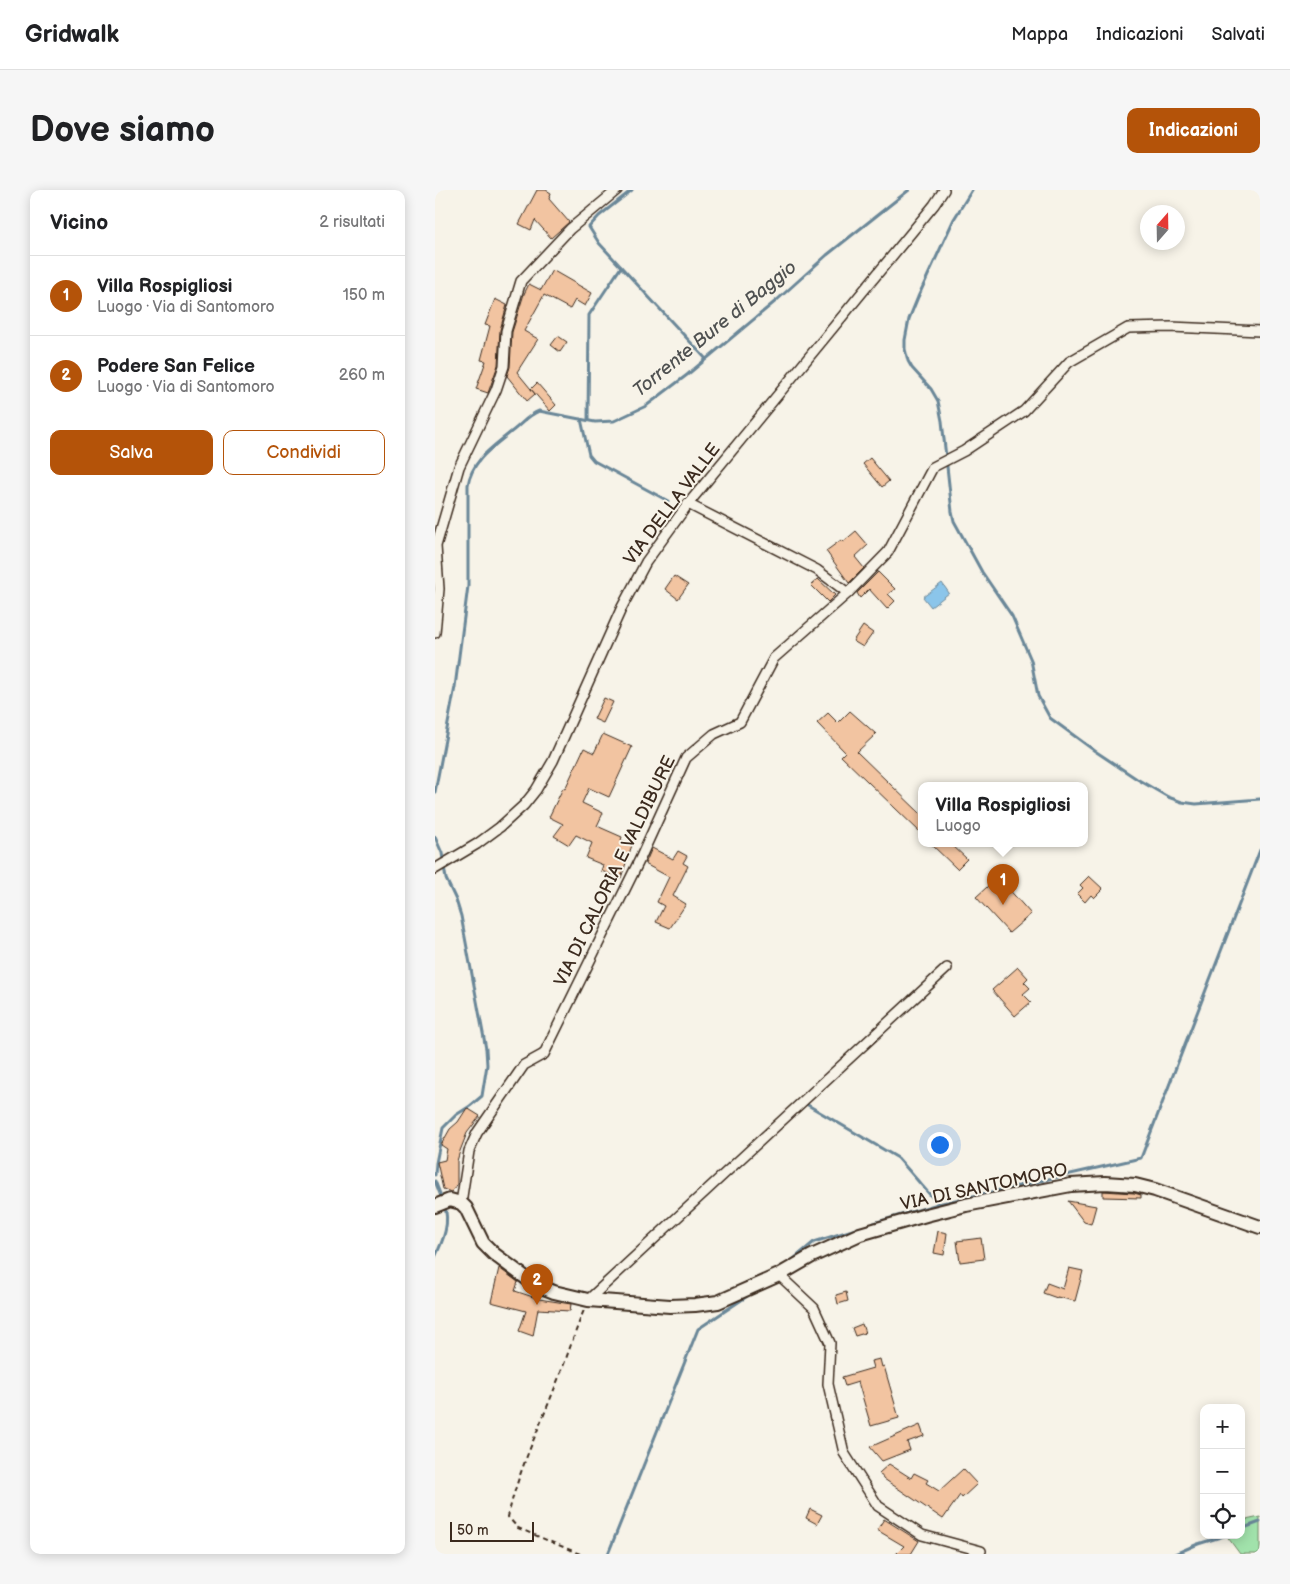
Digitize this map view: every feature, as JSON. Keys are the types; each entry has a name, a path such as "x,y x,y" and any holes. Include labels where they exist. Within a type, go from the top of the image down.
{"main road":[{"name":"VIA DI SANTOMORO","path":"461,1203 466,1208 483,1244 535,1284 554,1292 588,1300 670,1306 718,1302 779,1275 812,1256 860,1234 966,1205 1071,1185 1105,1183 1135,1185 1260,1227"},
{"path":"435,1206 447,1200 461,1203"}],"street":[{"path":"435,633 439,589 435,546 459,467 496,390 504,366 506,331 521,281 570,229 617,190"},
{"name":"VIA DELLA VALLE","path":"435,869 501,827 512,818 536,790 553,761 636,580 687,504 934,205 944,190"},
{"name":"VIA DI CALORIA E VALDIBURE","path":"461,1203 469,1151 477,1133 524,1065 544,1054 640,860 686,758 714,734 740,722 773,658 848,593 888,552 933,467 964,450 1025,411 1069,362 1128,328 1171,327 1260,331"},
{"path":"687,504 817,570 848,593"},
{"path":"588,1300 947,968"},
{"path":"779,1275 814,1308 831,1343 828,1384 843,1453 879,1506 922,1535 981,1551"}],"path":[{"path":"580,1554 518,1528 508,1517 512,1496 530,1445 557,1383 588,1300"}],"green space":[{"path":"1260,1517 1260,1554 1240,1554 1229,1539 1245,1539 1245,1520"}],"water":[{"path":"942,583 949,593 931,607 923,597"}],"building":[{"path":"537,190 546,190 551,193 549,199 569,222 551,238 535,220 531,230 519,224"},
{"path":"552,270 592,293 585,306 575,300 570,309 544,295 524,331 538,339 517,372 535,394 527,401 507,376 510,367 512,332 529,284 541,290"},
{"path":"495,299 507,305 500,330 498,365 488,393 476,389 486,361 481,360 490,326 485,325"},
{"path":"558,336 567,342 560,352 551,345"},
{"path":"537,383 556,405 550,411 531,389"},
{"path":"870,458 889,481 882,487 863,464"},
{"path":"856,531 868,545 855,557 864,568 849,583 826,551 841,540 843,542"},
{"path":"878,572 895,589 888,594 895,601 887,609 869,589 860,598 857,593"},
{"path":"674,576 688,585 678,599 665,589"},
{"path":"818,579 835,595 828,602 811,585"},
{"path":"863,626 873,633 863,647 853,641"},
{"path":"604,698 613,702 603,723 594,719"},
{"path":"850,711 876,734 857,752 918,811 918,830 841,756 845,752 817,723 828,713 838,723"},
{"path":"603,734 632,747 609,797 589,788 582,803 603,813 597,826 622,837 621,840 632,845 621,878 601,871 603,865 586,858 592,843 576,835 569,845 554,836 563,824 549,817 563,788 565,789 584,748 594,753"},
{"path":"934,847 954,847 967,859 957,869"},
{"path":"652,848 673,859 678,851 687,856 683,863 688,866 673,896 686,904 670,928 656,922 664,906 657,902 669,877 645,864"},
{"path":"1089,876 1103,889 1094,898 1091,895 1085,902 1077,894 1083,888 1080,885"},
{"path":"998,877 1031,914 1009,933 976,897"},
{"path":"1018,967 1028,978 1024,982 1030,988 1023,994 1031,1002 1015,1016 992,990"},
{"path":"467,1108 480,1116 467,1133 460,1151 457,1161 457,1185 451,1192 443,1189 437,1162 445,1160 447,1149 441,1145 450,1129 458,1122"},
{"path":"1103,1191 1134,1193 1141,1195 1141,1198 1103,1197"},
{"path":"1068,1201 1096,1206 1091,1224 1084,1222"},
{"path":"938,1231 947,1233 944,1255 934,1253"},
{"path":"981,1238 984,1259 960,1262 957,1241"},
{"path":"499,1268 518,1282 515,1291 539,1299 571,1304 570,1311 538,1309 533,1336 519,1331 526,1311 491,1302"},
{"path":"1069,1268 1083,1271 1075,1301 1043,1293 1047,1283 1063,1289"},
{"path":"846,1292 848,1301 838,1304 836,1295"},
{"path":"862,1324 865,1333 855,1336 852,1328"},
{"path":"880,1359 882,1367 884,1366 899,1418 871,1426 858,1382 845,1386 842,1377 873,1368 871,1361"},
{"path":"920,1425 924,1436 907,1442 910,1450 882,1461 870,1447"},
{"path":"889,1464 911,1478 914,1473 928,1480 926,1483 939,1491 963,1469 977,1484 962,1498 960,1495 943,1519 884,1479 879,1473"},
{"path":"810,1509 822,1515 817,1524 806,1518"},
{"path":"884,1519 919,1541 911,1554 896,1554 904,1546 877,1530"}],"waterway":[{"path":"632,190 599,216 589,227 599,243 706,359"},
{"name":"Torrente Bure di Baggio","path":"435,792 455,687 468,586 468,485 470,476 479,461 528,418 539,411 595,422 614,421 646,406 687,375 777,300 827,255 909,190"},
{"path":"972,190 954,219 918,297 909,319 905,340 908,361 931,389 938,401 954,521 982,572 1012,616 1031,660 1038,696 1050,718 1095,751 1168,797 1196,804 1260,799"},
{"path":"588,420 589,315 621,267"},
{"path":"581,419 589,455 594,461 668,501"},
{"name":"Torrente Bure di Baggio","path":"435,837 442,853 446,879 461,916 486,1049 487,1065 482,1096 456,1115 443,1128 435,1175"},
{"path":"874,1223 938,1204 1141,1158 1260,850"},
{"path":"806,1104 898,1158 938,1204"},
{"name":"Torrente Bure di Baggio","path":"435,1181 442,1199"},
{"name":"Torrente Bure di Baggio","path":"435,1257 446,1225 447,1218 444,1205"},
{"path":"789,1263 814,1242 859,1228"},
{"path":"608,1554 698,1329 752,1293"},
{"path":"1245,1528 1260,1522"},
{"path":"1175,1554 1214,1539"}],"place":[{"name":"Villa Rospigliosi","path":"1003,905"},
{"name":"Podere San Felice","path":"537,1305"}]}
